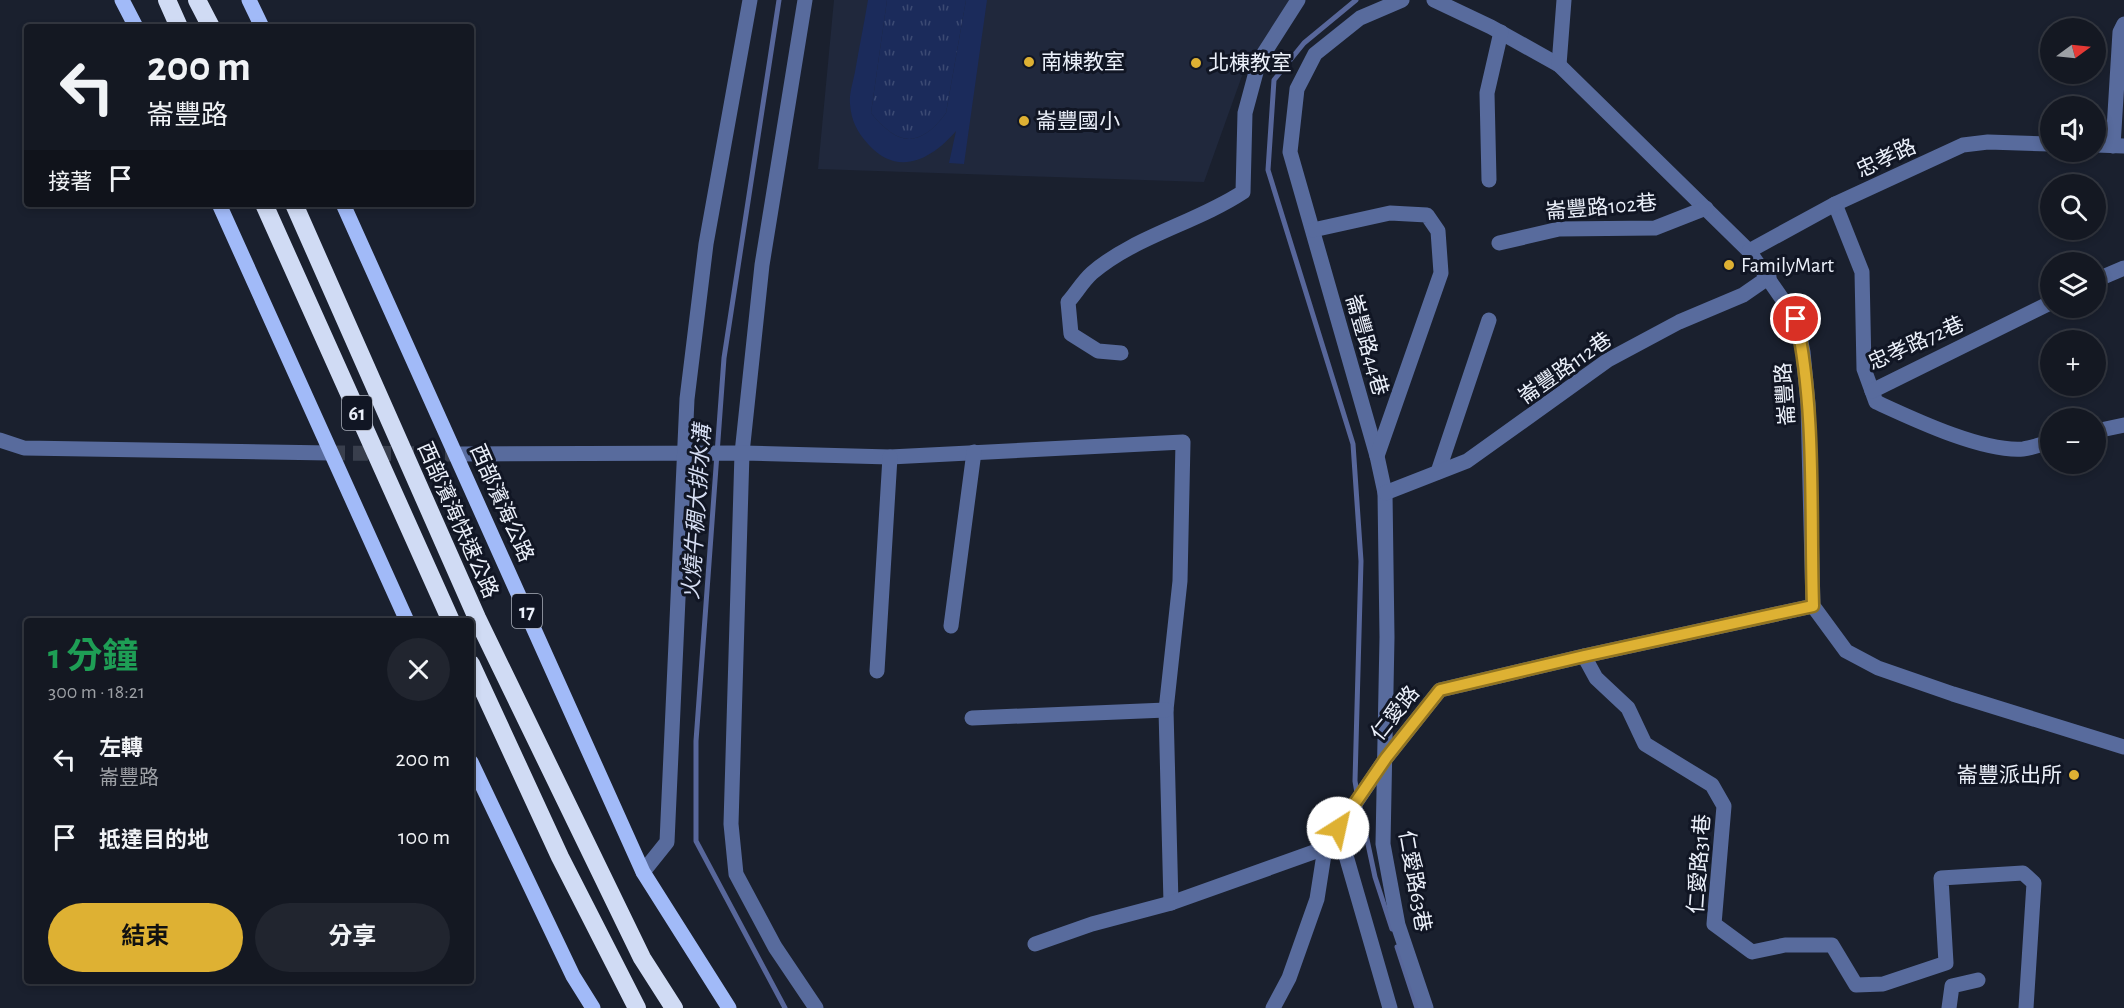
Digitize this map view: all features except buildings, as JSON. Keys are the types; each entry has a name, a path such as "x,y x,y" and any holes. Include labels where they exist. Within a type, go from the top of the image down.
{"highway":[{"path":"167,0 178,24"},
{"path":"197,0 209,24"},
{"name":"61","path":"265,207 450,618"},
{"name":"西部濱海快速公路","path":"295,207 477,618 642,958 674,1008"},
{"path":"474,671 560,857 637,1008"}],"main road":[{"path":"122,0 134,24"},
{"path":"249,0 260,24"},
{"path":"220,207 406,618"},
{"name":"西部濱海公路","path":"344,207 458,454 643,872 729,1008"},
{"path":"474,768 573,976 594,1008"}],"street":[{"path":"643,872 667,842 687,399 706,244 750,0"},
{"path":"805,0 762,265 742,453 731,824 736,874 775,947 816,1008"},
{"path":"1121,353 1098,351 1071,334 1068,302 1092,274 1129,249 1216,209 1243,192 1245,113 1259,61 1298,0"},
{"name":"崙豐路44巷","path":"1386,758 1384,493 1377,456 1290,152 1297,88 1315,54 1360,18 1402,0"},
{"name":"崙豐路","path":"1434,0 1501,32 1559,65 1749,251 1796,319 1803,352 1808,404 1813,606"},
{"path":"1559,65 1564,0"},
{"path":"2118,146 2120,32 2124,24"},
{"path":"1489,180 1487,93 1501,32"},
{"name":"忠孝路","path":"1749,251 1835,204 1963,146 1988,142 2040,144"},
{"name":"忠孝路72巷","path":"1835,204 1862,272 1864,369 1872,391 2040,308"},
{"name":"崙豐路102巷","path":"1499,243 1558,229 1655,228 1706,208"},
{"path":"1313,230 1390,213 1427,215 1438,231 1442,273 1377,456"},
{"path":"2106,276 2124,268"},
{"name":"崙豐路112巷","path":"1384,493 1467,461 1608,360 1679,322 1743,295 1769,277"},
{"path":"1438,472 1489,320"},
{"path":"1872,391 1876,402 1945,432 1985,444 2022,449 2040,444"},
{"path":"2106,429 2124,425"},
{"path":"0,440 24,448 330,453"},
{"path":"458,454 742,453 890,457 1183,442 1180,581 1166,710 1171,903"},
{"path":"951,626 974,452"},
{"path":"877,671 890,457"},
{"path":"1813,606 1846,651 1878,668 2124,747"},
{"name":"仁愛路","path":"1273,1008 1289,978 1317,899 1324,848 1386,758 1440,690 1813,606"},
{"name":"仁愛路31巷","path":"1584,656 1596,678 1628,708 1645,744 1712,785 1724,806 1714,924 1752,952 1785,945 1832,945 1856,985 1883,984 1946,963 1941,878 2023,873 2034,883 2026,1008"},
{"path":"972,718 1166,710"},
{"name":"仁愛路63巷","path":"1386,758 1383,844 1398,925 1426,1008"},
{"path":"1338,828 1390,1008"},
{"path":"1035,944 1092,924 1171,903 1324,848"},
{"path":"1949,1008 1952,986 1978,980"}],"shaded area":[{"name":"崙豐國小","path":"834,0 1293,0 1243,73 1204,182 818,169"}],"green space":[{"path":"868,0 887,0 871,113 890,132 908,139 918,138 927,133 946,113 966,0 987,0 964,164 949,163 956,131 947,141 926,156 914,161 903,162 891,160 879,154 858,130 853,121 850,96"},
{"path":"887,0 966,0 946,113 936,125 918,138 899,137 890,132 871,113"}],"waterway":[{"name":"火燒牛稠大排水溝","path":"779,0 724,358 696,741 696,841 785,1008"},
{"path":"1356,0 1304,43 1274,80 1268,170 1353,444 1361,561 1355,781 1357,793"},
{"path":"1359,802 1375,877 1392,929"},
{"path":"1397,947 1417,1008"}],"tunnel":[{"path":"330,453 457,454"}],"place":[{"name":"南棟教室","path":"1029,62"},
{"name":"北棟教室","path":"1196,63"},
{"name":"崙豐國小","path":"1024,121"},
{"name":"FamilyMart","path":"1729,265"},
{"name":"崙豐派出所","path":"2074,775"}],"route":[{"path":"1338,828 1386,758 1440,690 1470,681 1813,606 1808,404 1803,352 1796,319"}]}
